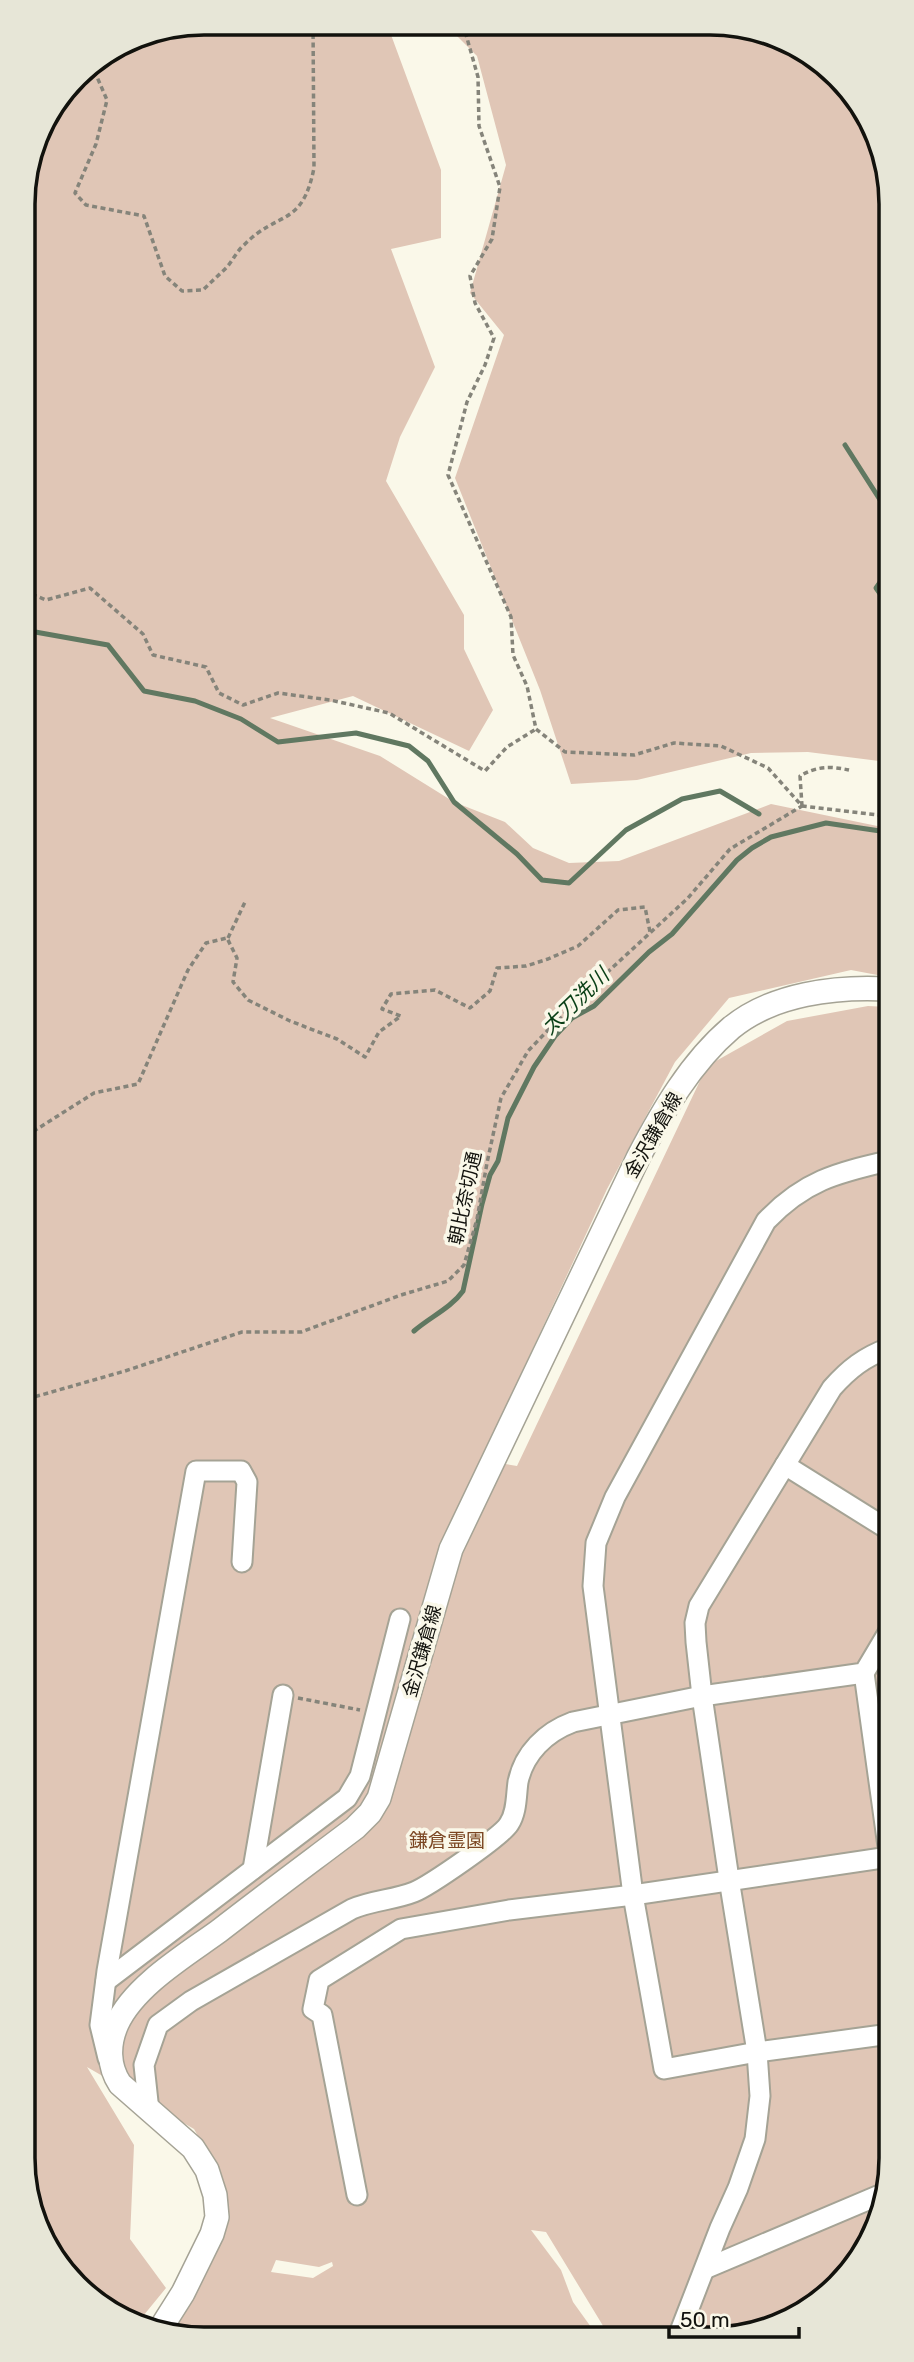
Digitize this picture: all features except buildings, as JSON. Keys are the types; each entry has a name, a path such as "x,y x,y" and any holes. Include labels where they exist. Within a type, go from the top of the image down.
{"main road":[{"name":"金沢鎌倉線","path":"112,2072 112,2038 118,2022 132,2002 161,1974 355,1828 370,1813 379,1798 452,1549 638,1158 693,1069 732,1027 758,1012 814,992 855,987 879,988"},
{"path":"112,2072 120,2084 192,2148 207,2170 215,2195 217,2217 212,2234 197,2267 164,2322"}],"lane":[{"path":"879,1163 836,1174 814,1184 781,1205 766,1221 615,1497 600,1533 593,1565 594,1607 634,1895 664,2069 757,2052 879,2036"},
{"path":"681,2327 755,2139 760,2096 757,2052 702,1696 695,1623 699,1606 832,1388 848,1370 868,1355 879,1351"},
{"path":"785,1465 879,1524"},
{"path":"112,2072 100,2025 106,1981 197,1471 241,1471 247,1482 243,1562"},
{"path":"106,1981 347,1798 360,1776 400,1619"},
{"path":"879,1648 864,1673 879,1780"},
{"path":"149,2111 144,2064 158,2025 191,2001 352,1909 371,1901 415,1892 488,1843 509,1825 515,1810 523,1765 543,1739 556,1728 573,1722 702,1696 864,1673"},
{"path":"253,1869 283,1695"},
{"path":"357,2195 322,2015 313,2009 319,1980 401,1929 509,1910 879,1860"},
{"path":"706,2267 874,2197"}],"path":[{"path":"96,74 107,100 96,144 75,193 86,205 144,216 164,276 182,290 203,290 227,267 243,245 301,206 310,191 314,168 313,35"},
{"path":"466,35 478,77 479,126 500,187 492,239 470,276 475,303 494,338 485,365 467,402 448,475 511,617 513,655 527,686 536,729 565,752 634,755 674,743 721,746 768,768 802,806 879,815"},
{"path":"35,596 46,600 90,587 143,634 153,655 206,667 219,693 243,705 278,694 330,700 389,713 485,771 507,747 536,729"},
{"path":"802,806 800,776 811,769 826,766 849,769"},
{"name":"朝比奈切通","path":"35,1397 125,1371 242,1332 301,1332 401,1295 448,1281 464,1265 477,1219 501,1098 528,1051 575,1002 688,898 730,849 802,806"},
{"path":"227,938 245,902"},
{"path":"227,938 237,958 233,982 248,1000 290,1021 337,1039 365,1057 379,1032 401,1016 382,1009 391,994 435,990 470,1009 490,991 497,968 526,967 578,946 618,910 645,907 650,932"},
{"path":"35,1130 94,1093 138,1084 173,1009 187,970 206,943 227,938"},
{"path":"283,1695 377,1713"}],"green space":[{"name":"鎌倉霊園","path":"391,35 441,170 441,238 391,249 435,367 400,437 386,481 464,615 464,649 493,710 469,751 353,696 270,718 380,756 454,802 505,822 533,848 569,863 619,861 771,804 879,826 879,975 851,970 729,998 675,1062 607,1189 481,1460 517,1466 707,1066 787,1021 868,1006 879,1007 879,2169 870,2212 862,2233 844,2261 830,2278 804,2299 754,2321 710,2327 604,2327 546,2232 531,2230 561,2270 573,2302 591,2327 193,2327 175,2325 203,2273 217,2169 194,2129 87,2067 134,2145 130,2239 166,2288 143,2316 110,2299 84,2278 58,2243 48,2223 36,2180 36,182 48,139 63,110 84,84 101,70 139,48 182,36","holes":["276,2260 319,2267 332,2262 333,2266 313,2278 271,2272"]},
{"path":"456,35 732,36 764,44 804,63 830,84 856,119 873,160 879,204 879,761 808,752 751,753 637,780 571,784 540,690 455,478 504,335 470,293 506,165 477,56"}],"waterway":[{"path":"845,445 879,498"},
{"path":"879,584 876,588 879,592"},
{"path":"35,632 108,645 144,691 195,701 241,719 278,742 356,733 409,746 428,761 454,802 517,854 542,880 569,883 626,830 682,799 720,791 759,814"},
{"name":"太刀洗川","path":"414,1331 463,1291 482,1204 490,1175 498,1161 508,1118 534,1067 555,1036 572,1018 594,1006 649,952 672,934 737,860 752,848 771,837 826,823 879,831"}]}
